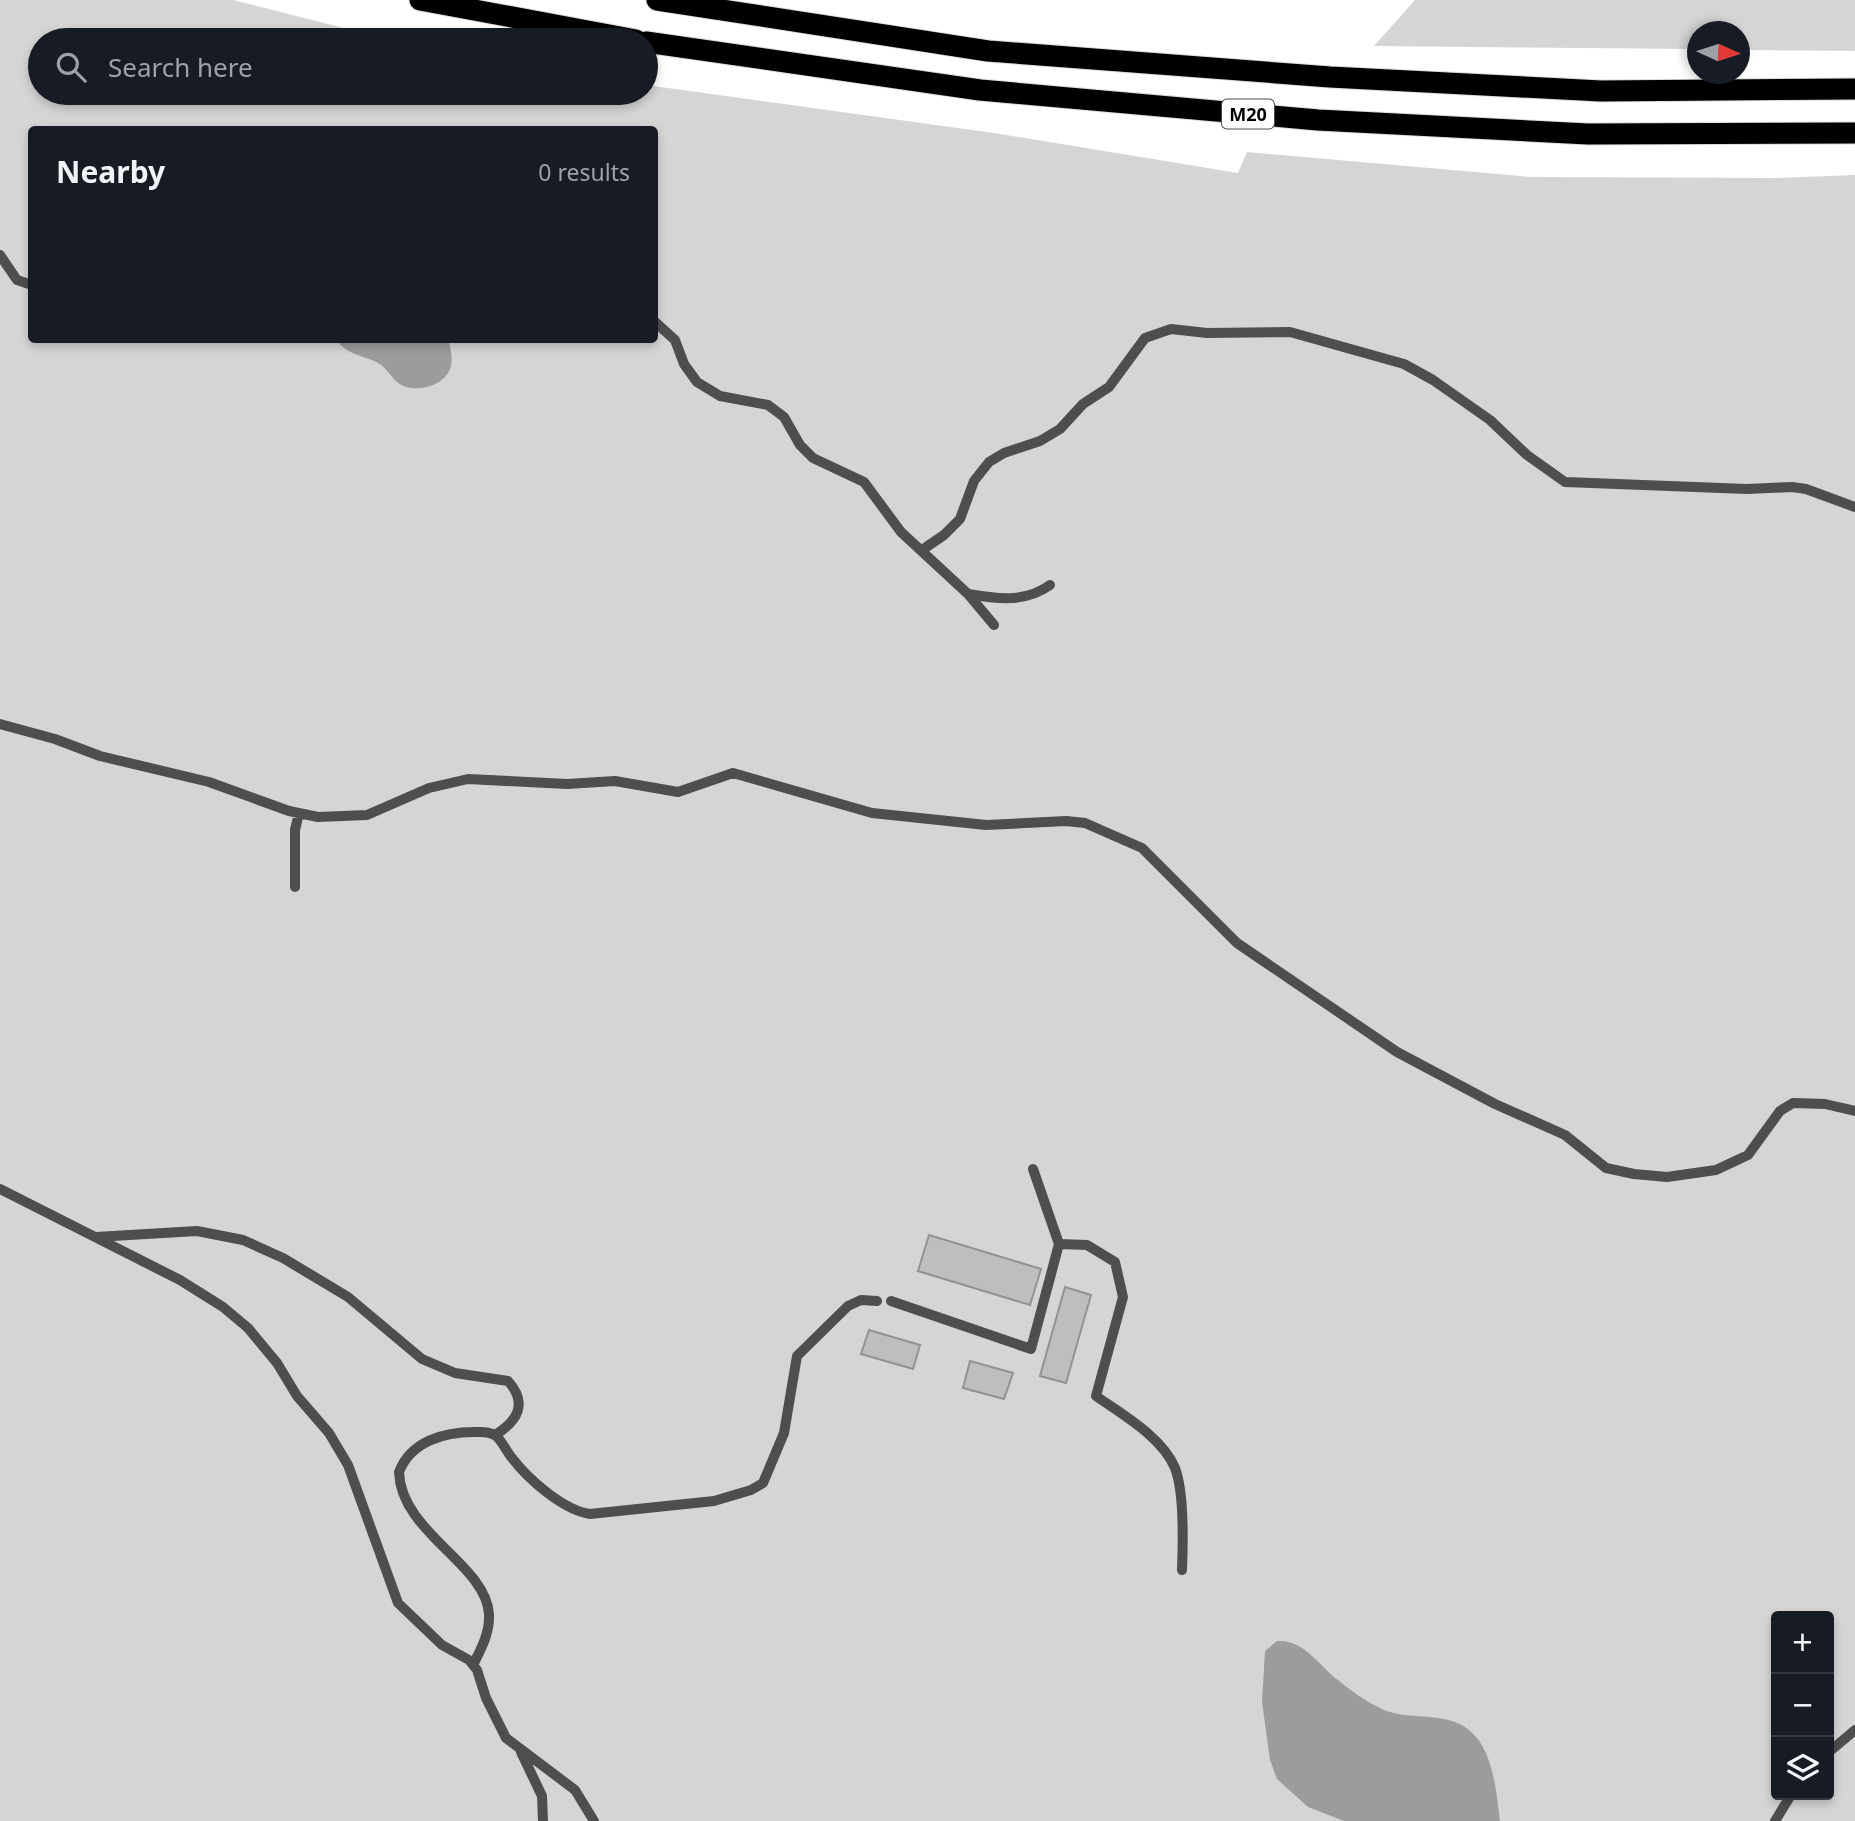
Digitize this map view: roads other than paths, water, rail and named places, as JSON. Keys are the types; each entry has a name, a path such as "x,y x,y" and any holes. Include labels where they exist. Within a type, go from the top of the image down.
{"highway":[{"path":"420,0 571,28"},
{"name":"M20","path":"657,0 988,51 1330,77 1601,91 1855,89"},
{"name":"M20","path":"658,44 980,89 1318,120 1588,134 1855,133"}],"lane":[{"path":"0,255 17,280 28,284"},
{"path":"658,324 675,340 684,364 697,382 720,396 768,405 777,410 813,458 863,482 901,531 968,594 994,625"},
{"path":"922,550 944,535 960,519 974,481 989,462 1051,436 1083,404 1110,387 1145,338 1171,329 1206,333 1290,332 1404,364 1433,380 1490,420 1527,455 1566,482 1747,489 1792,487 1806,489 1855,507"},
{"path":"968,594 1020,598 1040,593 1050,585"},
{"path":"0,724 55,739 100,756 209,782 299,814 330,818 367,815 429,788 468,779 566,785 615,781 678,792 733,773 872,813 986,825 1066,821 1085,823 1142,848 1237,943 1397,1052 1495,1104 1565,1135 1606,1168 1667,1177 1716,1170 1748,1155 1780,1111 1793,1103 1825,1104 1855,1111"},
{"path":"295,887 295,830 299,814"},
{"path":"891,1301 1031,1349 1059,1244 1033,1169"},
{"path":"0,1188 204,1293 234,1315 262,1344 297,1396 329,1433 348,1465 398,1603 442,1645 473,1665 497,1724 521,1752 575,1790 594,1821"},
{"path":"94,1237 209,1232 243,1240 283,1258 348,1297 422,1359 444,1370 508,1381 519,1396 519,1410 508,1427 495,1435 461,1432 432,1439 412,1451 400,1472 401,1489 417,1517 481,1589 489,1612 486,1639 473,1665"},
{"path":"1059,1244 1087,1245 1115,1262 1123,1297 1097,1396 1158,1444 1175,1469 1183,1531 1182,1570"},
{"path":"495,1435 519,1467 579,1512 616,1513 714,1501 751,1490 763,1483 777,1452 797,1356 848,1306 861,1300 877,1301"},
{"path":"1834,1748 1855,1730"},
{"path":"521,1752 542,1796 542,1821"},
{"path":"1776,1821 1788,1800"}]}
